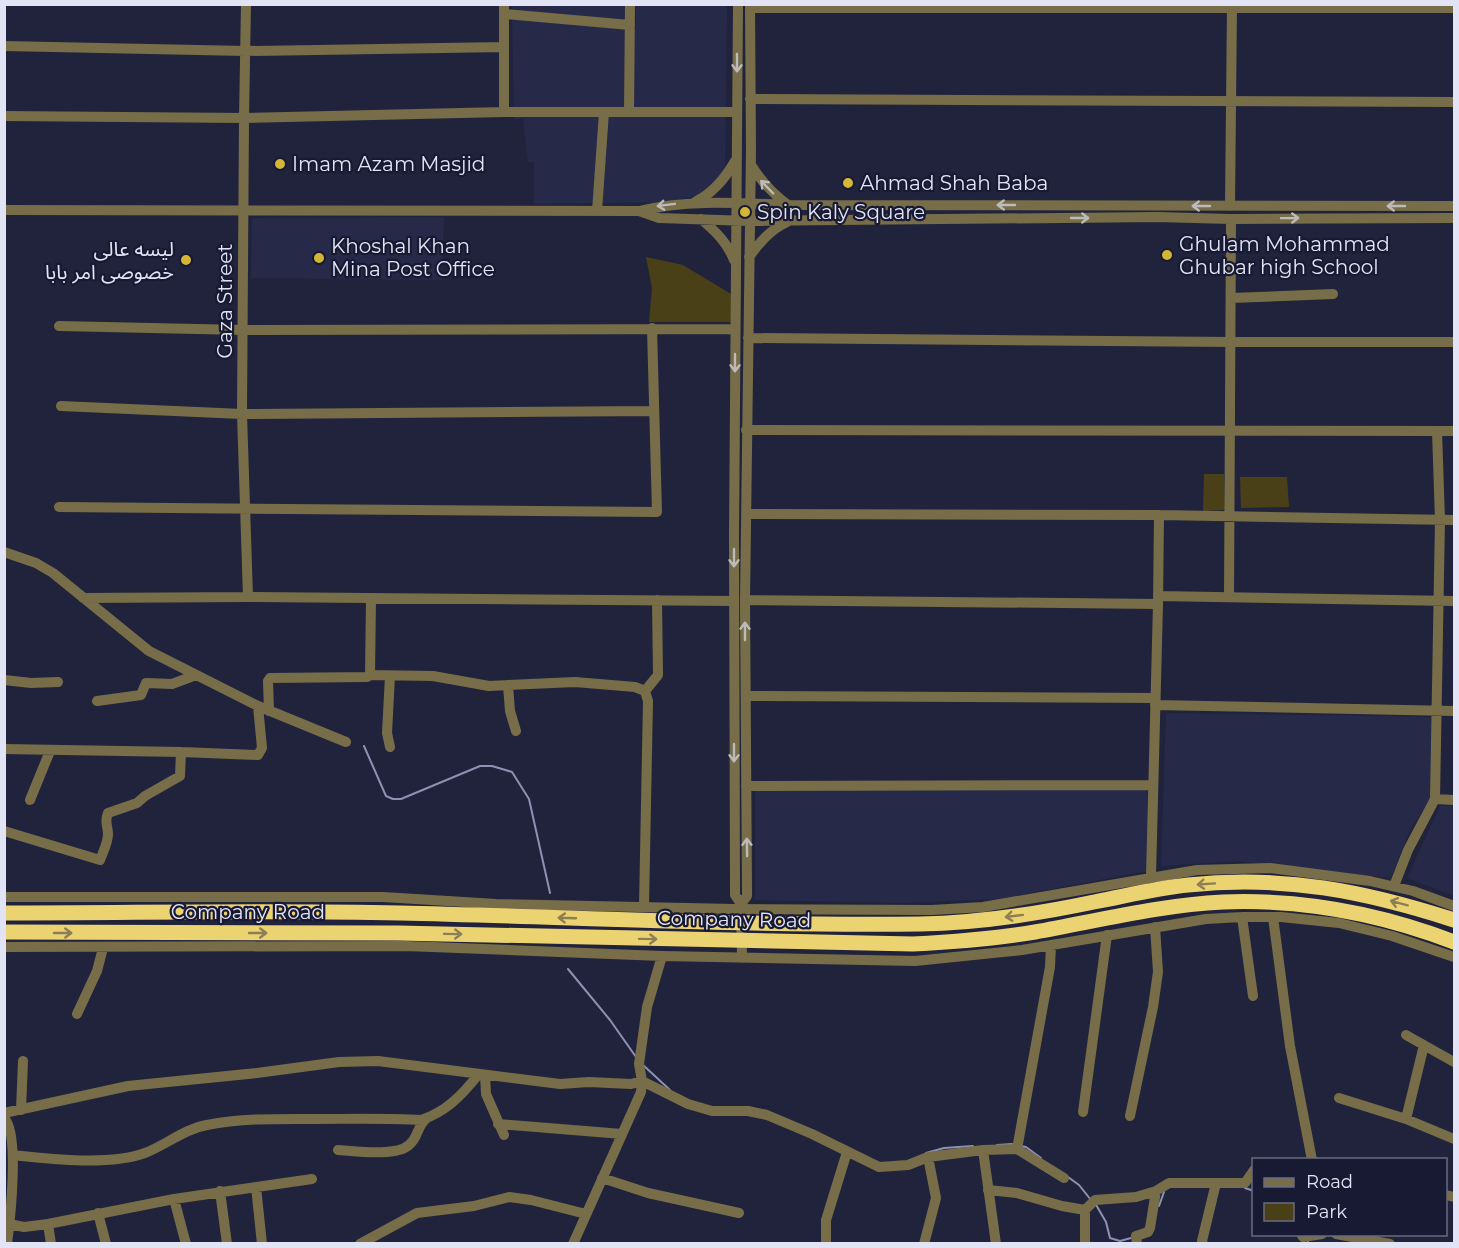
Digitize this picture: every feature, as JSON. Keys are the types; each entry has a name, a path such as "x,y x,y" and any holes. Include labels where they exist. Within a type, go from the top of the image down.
{"highway":[{"name":"Company Road","path":"4,913 741,912 923,924 974,921 1027,914 1188,885 1270,875 1326,887 1368,888 1455,920"},
{"name":"Company Road","path":"4,932 398,933 913,944 965,941 1036,932 1185,905 1277,902 1357,913 1455,942"}],"street":[{"name":"Gaza Street","path":"246,4 242,414 248,597"},
{"path":"629,112 630,4"},
{"path":"738,4 734,671 735,895 741,912 742,958"},
{"path":"741,912 747,896 745,600 751,165 750,6 1455,8"},
{"path":"1230,206 1232,6"},
{"path":"504,112 504,9 630,25"},
{"path":"4,46 246,51 504,47"},
{"path":"750,99 1232,99 1455,102"},
{"path":"4,116 244,118 504,112 737,112"},
{"path":"597,211 604,112"},
{"path":"692,204 707,196 719,185 737,158"},
{"path":"751,165 759,178 789,205"},
{"path":"4,210 639,211 664,204 1455,206"},
{"path":"1157,205 1157,217"},
{"path":"1319,206 1319,218"},
{"path":"639,211 659,218 736,221 1157,217 1455,218"},
{"path":"701,219 729,248 736,263"},
{"path":"1229,596 1231,219"},
{"path":"749,259 760,241 776,227 790,220"},
{"path":"1231,298 1333,294"},
{"path":"59,326 243,330 735,329"},
{"path":"59,507 657,512 652,328"},
{"path":"748,338 1455,342"},
{"path":"62,406 242,414 653,411"},
{"path":"746,430 1455,431"},
{"path":"1394,886 1408,850 1435,800 1440,520 1437,431"},
{"path":"746,513 1158,515 1455,520"},
{"path":"1151,876 1158,515"},
{"path":"734,536 746,536"},
{"path":"4,552 36,563 53,573 149,651 258,706 346,742"},
{"path":"745,600 1158,600 1229,596 1455,602"},
{"path":"83,598 734,601"},
{"path":"370,598 370,675"},
{"path":"645,691 658,675 657,600"},
{"path":"734,671 746,671"},
{"path":"97,701 141,695 146,683 172,684 196,675"},
{"path":"390,675 387,733 390,747"},
{"path":"269,711 270,678 433,676 489,686 575,682 635,687 645,691"},
{"path":"4,680 31,683 58,682"},
{"path":"508,685 510,711 516,731"},
{"path":"644,906 648,701 645,691"},
{"path":"746,696 1155,701 1455,711"},
{"path":"4,750 258,755 262,748 258,706"},
{"path":"30,800 50,751"},
{"path":"4,831 100,860 107,840 105,820 108,813 137,803 180,776 181,752"},
{"path":"746,786 1153,785"},
{"path":"1435,800 1455,800"},
{"path":"4,897 383,897 496,904 644,906 741,912 932,910 983,907 1151,876 1197,870 1270,875"},
{"path":"1368,888 1394,886 1455,906"},
{"path":"1242,917 1253,996"},
{"path":"1273,917 1290,1046 1312,1158"},
{"path":"4,947 406,946 662,956 915,961 970,957 1206,919 1273,917 1339,923 1392,936 1455,957"},
{"path":"1130,1116 1158,972 1155,927"},
{"path":"1083,1112 1107,935"},
{"path":"1018,1144 1050,967 1051,945"},
{"path":"77,1014 97,971 103,948"},
{"path":"573,1244 641,1092 640,1060 647,1007 662,956"},
{"path":"1406,1035 1455,1062"},
{"path":"1406,1119 1424,1045"},
{"path":"21,1110 23,1061"},
{"path":"4,1113 128,1086 339,1062 378,1061 560,1084 642,1081 688,1104 712,1111 747,1111 767,1115 879,1167 908,1165 928,1157 1018,1144 1064,1178"},
{"path":"13,1155 49,1159 129,1157 145,1153 205,1125 274,1118 421,1120 434,1116 462,1096 481,1075"},
{"path":"481,1075 486,1094 504,1135"},
{"path":"1339,1098 1406,1119 1455,1139"},
{"path":"4,1118 8,1121 13,1155 8,1178 7,1244"},
{"path":"338,1150 395,1152 409,1146 417,1135 419,1125 427,1118"},
{"path":"498,1124 622,1134"},
{"path":"982,1150 996,1244"},
{"path":"826,1244 826,1220 847,1152"},
{"path":"924,1244 936,1198 928,1157"},
{"path":"602,1178 648,1193 739,1213"},
{"path":"7,1224 24,1227 48,1224 220,1191 312,1179"},
{"path":"1086,1244 1085,1210 1095,1200 1136,1197 1156,1191 1169,1183 1216,1183 1249,1187"},
{"path":"1203,1244 1216,1183"},
{"path":"256,1187 262,1244"},
{"path":"988,1190 1017,1193 1085,1210"},
{"path":"220,1191 227,1244"},
{"path":"1136,1240 1150,1228 1156,1191"},
{"path":"360,1244 417,1213 474,1206 509,1197 531,1200 586,1214"},
{"path":"174,1199 186,1244"},
{"path":"98,1213 106,1244"},
{"path":"48,1224 51,1244"},
{"path":"1347,1236 1390,1244"}],"shaded area":[{"path":"512,5 627,5 627,21 512,12"},
{"path":"636,5 727,5 725,176 703,194 668,202 534,204 534,162 528,162 523,119 514,119 512,20 537,19 636,29"},
{"path":"444,217 442,280 251,278 252,218"},
{"path":"1166,713 1434,717 1430,800 1410,829 1391,878 1239,861 1161,866"},
{"path":"755,788 1155,789 1151,872 999,899 902,903 755,900"},
{"path":"1440,806 1454,806 1454,896 1407,878"}],"green space":[{"path":"646,257 683,265 731,294 732,322 649,322 652,288"},
{"path":"1204,474 1224,474 1225,510 1203,511"},
{"path":"1240,477 1287,477 1289,507 1241,508"}],"waterway":[{"path":"364,746 386,796 393,799 401,799 480,766 492,766 512,772 529,799 550,893"},
{"path":"568,969 610,1020 636,1057"},
{"path":"643,1065 670,1090"},
{"path":"997,1145 1012,1144"},
{"path":"926,1153 944,1148 973,1146"},
{"path":"1021,1146 1041,1158"},
{"path":"1068,1177 1079,1185 1091,1200"},
{"path":"1245,1188 1252,1190"},
{"path":"1159,1206 1164,1192"},
{"path":"1095,1203 1106,1222 1110,1238 1120,1241 1131,1238"}],"place":[{"name":"Imam Azam Masjid","path":"280,164"},
{"name":"Ahmad Shah Baba","path":"848,183"},
{"name":"Spin Kaly Square","path":"745,212"},
{"name":"Ghulam Mohammad Ghubar high School","path":"1167,255"},
{"name":"Khoshal Khan Mina Post Office","path":"319,258"},
{"name":"لیسه عالی خصوصی امر بابا","path":"186,260"}]}
